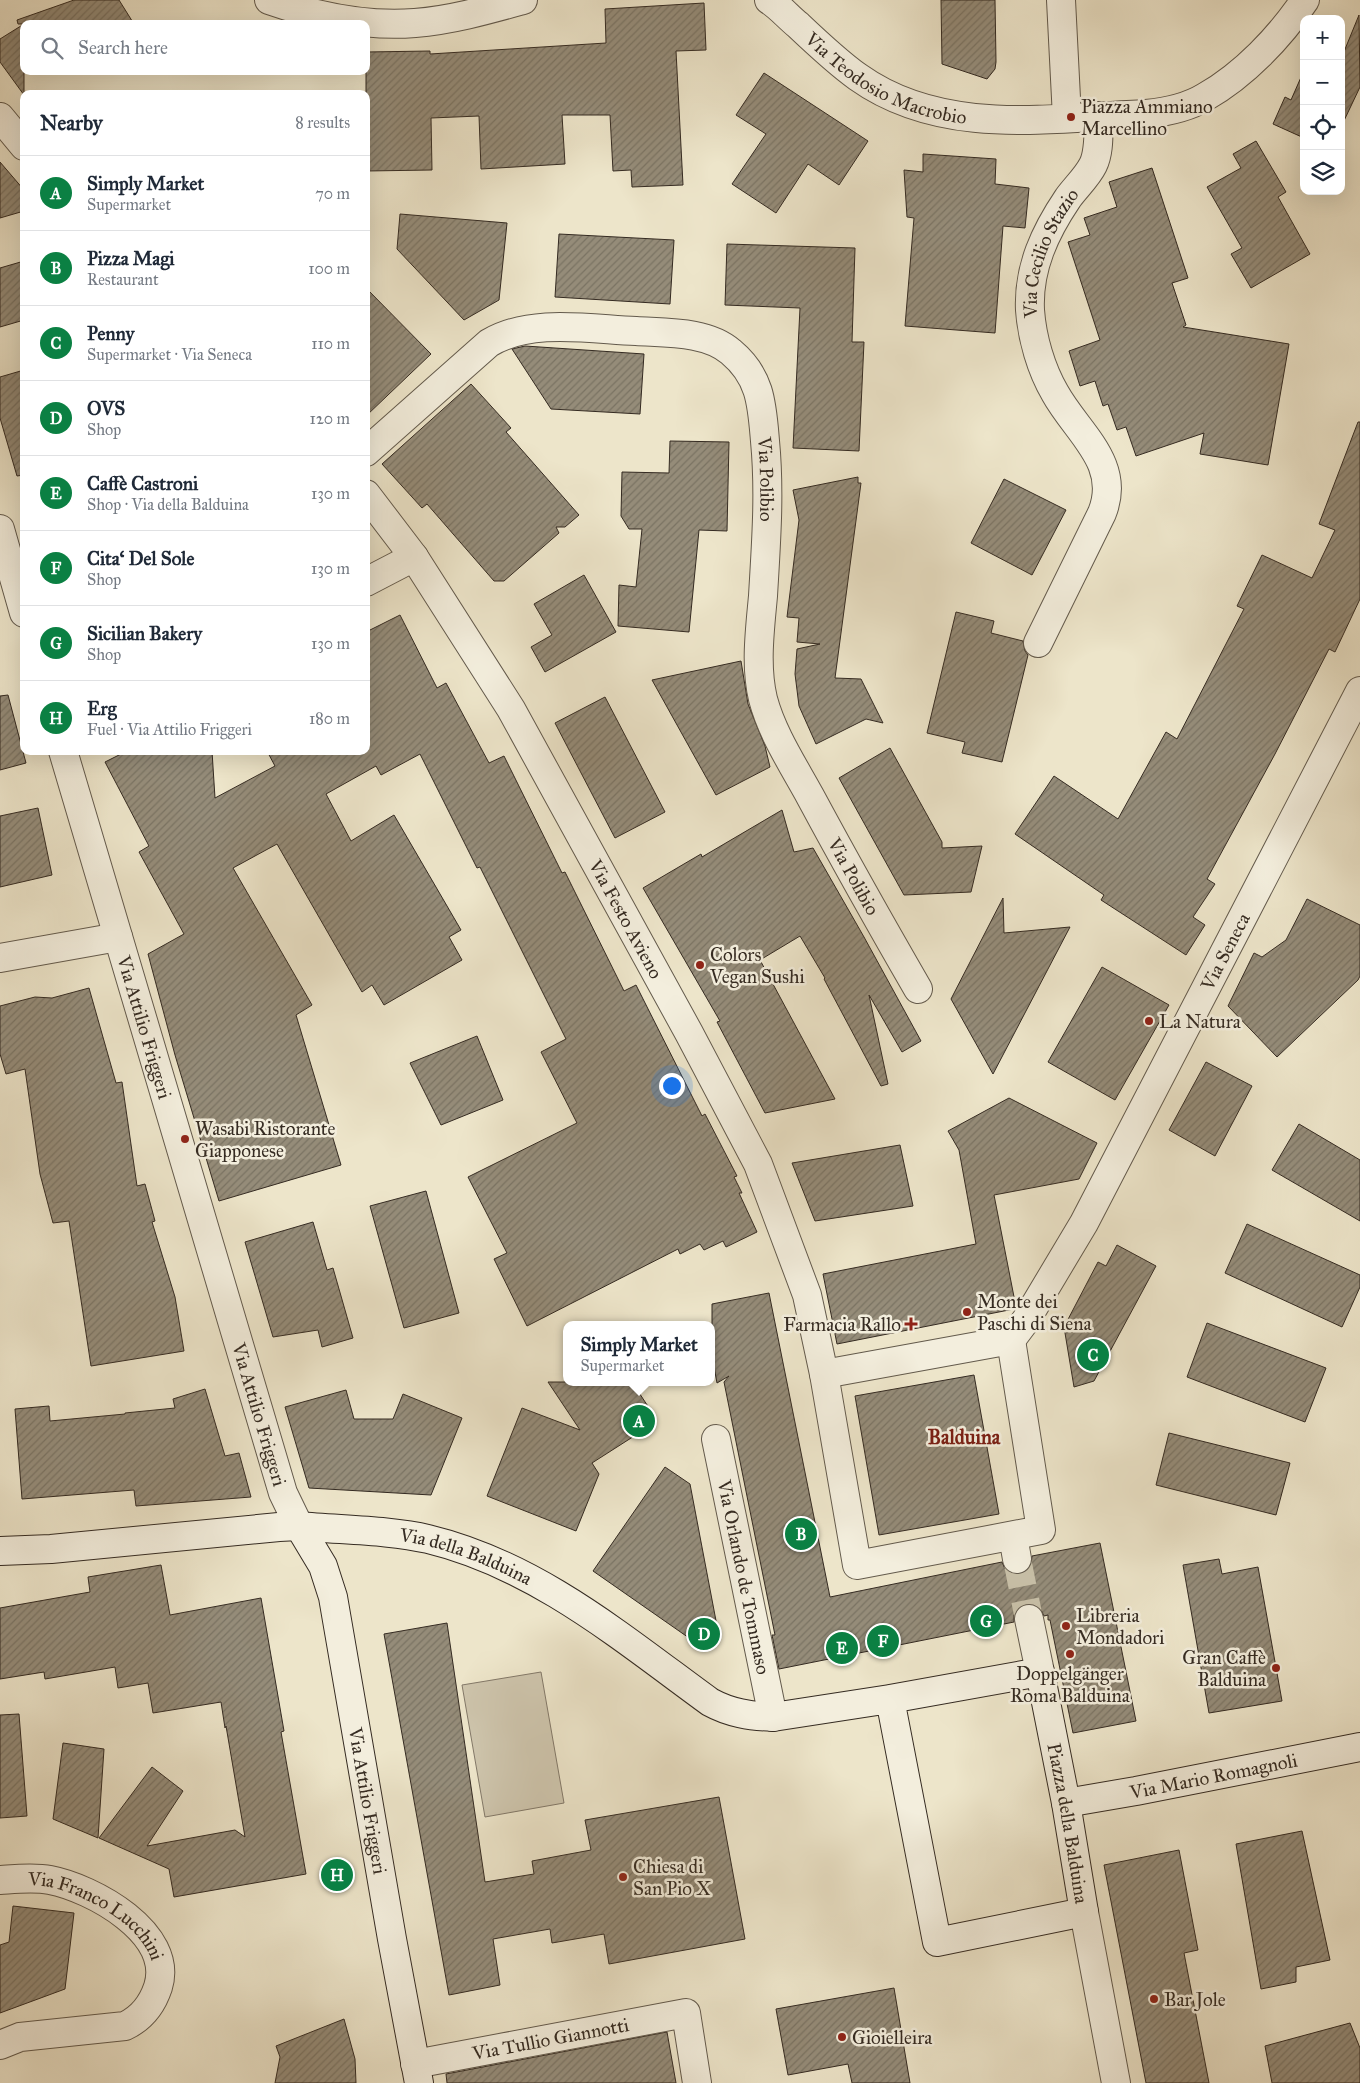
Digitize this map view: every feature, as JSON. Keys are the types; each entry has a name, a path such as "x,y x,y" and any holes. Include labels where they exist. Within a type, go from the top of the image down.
{"street":[{"path":"269,0 327,17 364,20"},
{"path":"370,20 413,24 471,14 523,0"},
{"name":"Via Teodosio Macrobio","path":"770,0 850,71 872,86 894,97 923,108 966,117 1019,120 1067,118"},
{"path":"1061,0 1067,118 1168,111 1204,98 1223,86 1268,46 1305,0"},
{"name":"Via Cecilio Stazio","path":"1038,643 1102,513 1108,492 1105,469 1097,453 1063,406 1049,381 1034,338 1030,310 1033,275 1040,246 1068,198 1093,166 1110,116"},
{"path":"0,117 20,141"},
{"name":"Via Polibio","path":"370,448 489,343 510,332 537,327 661,333 706,339 731,351 748,369 756,382 762,402 769,504 759,672 764,702 774,729 849,870 918,989"},
{"name":"Via Festo Avieno","path":"370,499 414,557 511,709 749,1146 807,1295 824,1374 857,1566 1015,1548 1041,1530 1011,1340"},
{"path":"0,530 20,599"},
{"path":"370,580 414,557"},
{"name":"Via Seneca","path":"1011,1340 1026,1320 1084,1223 1360,691"},
{"name":"Via Attilio Friggeri","path":"64,755 280,1484 299,1526 323,1566 333,1596 393,1947 417,2074"},
{"path":"0,958 118,937"},
{"path":"824,1374 1011,1340"},
{"name":"Via Orlando de Tommaso","path":"716,1439 773,1717"},
{"name":"Via della Balduina","path":"0,1551 51,1549 216,1532 299,1526 425,1538 464,1549 494,1560 518,1572 582,1610 719,1707 741,1714 773,1717 890,1699"},
{"name":"Piazza della Balduina","path":"890,1699 937,1942 1084,1912 1066,1803 1030,1619"},
{"path":"890,1699 1040,1672"},
{"name":"Via Mario Romagnoli","path":"1066,1803 1146,1790 1360,1747"},
{"name":"Via Franco Lucchini","path":"0,1880 47,1879 73,1887 102,1900 134,1922 147,1936 160,1965 160,1980 147,2010 134,2022 125,2026 20,2037 0,2045"},
{"path":"1084,1912 1116,2083"},
{"name":"Via Tullio Giannotti","path":"417,2074 686,2012 697,2083"}],"shaded area":[{"path":"541,1672 564,1803 485,1817 462,1685"}],"building":[{"path":"74,0 119,0 132,20 20,20 20,24 18,24 17,20"},
{"path":"941,0 995,0 996,62 995,69 987,79 942,64"},
{"path":"704,3 706,50 676,51 683,185 632,187 631,170 613,171 610,115 562,115 565,164 481,169 479,116 431,118 432,170 370,171 370,90 366,90 366,75 370,75 370,52 430,51 430,54 606,43 605,9"},
{"path":"1359,15 1360,87 1345,119 1345,60 1345,49"},
{"path":"20,26 20,75 24,75 24,90 20,90 0,62 0,39"},
{"path":"764,73 868,141 839,185 808,164 776,213 732,184 766,134 736,115"},
{"path":"1300,80 1300,136 1273,124 1285,97 1291,100"},
{"path":"1256,141 1286,192 1278,197 1310,254 1251,288 1231,254 1242,248 1207,187 1241,168 1233,154"},
{"path":"923,154 996,159 995,184 1029,188 1025,228 1003,226 995,333 905,326 914,218 907,217 904,170 923,172"},
{"path":"0,162 20,185 20,212 0,218"},
{"path":"1152,168 1188,278 1172,283 1186,325 1183,327 1289,344 1268,465 1200,454 1204,433 1136,456 1126,427 1117,430 1108,404 1103,406 1095,381 1080,386 1069,351 1100,340 1068,242 1090,235 1084,218 1117,207 1109,182"},
{"path":"400,214 507,223 499,300 464,320 397,249"},
{"path":"559,234 674,240 670,304 555,297"},
{"path":"727,244 855,248 852,342 864,342 859,451 793,448 800,308 725,305"},
{"path":"20,262 20,321 0,327 0,268"},
{"path":"370,292 431,354 370,412"},
{"path":"525,346 644,354 640,414 551,409 512,349"},
{"path":"20,371 20,476 17,476 0,418 0,377"},
{"path":"471,384 511,428 506,432 579,515 565,527 556,527 559,533 504,581 494,581 427,504 422,508 382,464"},
{"path":"1358,422 1360,422 1360,599 1335,652 1329,649 1207,879 1215,884 1193,917 1205,925 1186,955 1101,900 1104,895 1015,834 1054,776 1118,819 1166,732 1177,739 1244,609 1237,606 1262,555 1312,578 1335,530 1319,524"},
{"path":"670,441 729,442 727,531 699,530 689,632 618,626 619,585 636,587 642,529 629,529 621,516 622,472 669,473"},
{"path":"858,477 858,483 861,483 835,678 861,679 883,723 866,719 816,744 799,706 795,674 797,649 820,644 797,642 799,618 787,617 799,520 793,490"},
{"path":"1004,479 1066,510 1032,575 971,543"},
{"path":"584,575 616,632 545,672 531,647 552,635 534,604"},
{"path":"956,612 994,621 991,633 1023,641 1028,655 1002,762 962,753 965,742 927,733"},
{"path":"400,615 437,688 446,683 489,763 504,756 562,873 565,872 624,991 636,985 702,1116 705,1114 737,1176 734,1177 742,1193 739,1193 757,1232 726,1247 723,1241 704,1250 700,1244 680,1254 678,1249 527,1326 494,1259 507,1253 468,1177 577,1123 541,1052 566,1039 480,867 477,868 420,754 381,775 376,766 326,794 351,841 394,815 461,930 449,937 462,960 384,1005 372,985 362,992 277,844 233,868 312,1005 296,1015 341,1165 219,1201 175,1055 148,954 184,934 139,852 149,846 105,762 119,755 212,755 215,798 275,766 269,755 370,755 370,630"},
{"path":"741,661 748,704 765,746 770,767 716,795 652,680"},
{"path":"8,695 20,740 20,755 24,755 26,763 0,770 0,696"},
{"path":"605,697 665,812 615,838 555,723"},
{"path":"890,748 942,842 942,848 982,846 971,892 904,895 839,778"},
{"path":"38,808 52,875 0,887 0,816"},
{"path":"782,810 794,852 813,848 921,1041 902,1052 869,995 888,1084 881,1086 825,978 800,936 760,960 835,1099 765,1113 717,1022 720,1021 643,888 701,854 702,857"},
{"path":"1003,898 1004,933 1070,927 993,1074 951,999"},
{"path":"1307,899 1360,925 1360,976 1277,1057 1228,1006 1254,953 1262,957 1286,940"},
{"path":"1102,967 1169,1005 1115,1100 1048,1062"},
{"path":"89,988 116,1083 122,1082 137,1186 145,1184 155,1221 152,1222 175,1297 184,1351 91,1366 69,1221 53,1223 40,1174 25,1069 6,1074 0,1054 0,1006 35,997 52,998"},
{"path":"477,1036 503,1100 441,1125 410,1063"},
{"path":"1206,1062 1252,1086 1215,1156 1169,1130"},
{"path":"1009,1098 1097,1143 1079,1179 994,1195 1016,1307 1014,1309 837,1344 823,1274 976,1244 959,1150 948,1131"},
{"path":"1299,1124 1360,1160 1360,1221 1272,1170"},
{"path":"900,1145 913,1206 815,1221 792,1163"},
{"path":"426,1191 459,1313 404,1328 370,1206"},
{"path":"313,1222 327,1270 333,1268 353,1338 322,1347 318,1330 273,1337 245,1242"},
{"path":"1247,1224 1360,1275 1360,1287 1342,1327 1225,1273"},
{"path":"1117,1245 1156,1266 1094,1381 1074,1387 1064,1327 1098,1262 1106,1266"},
{"path":"769,1293 830,1597 1002,1562 1005,1569 1011,1573 1020,1574 1027,1571 1031,1565 1032,1556 1100,1543 1136,1721 1073,1733 1050,1620 1048,1620 1048,1615 1044,1616 1040,1608 1033,1604 1025,1604 1018,1608 1014,1615 1014,1622 779,1669 772,1635 775,1635 724,1382 729,1376 717,1383 715,1372 715,1321 712,1321 712,1304"},
{"path":"1207,1323 1326,1368 1305,1422 1187,1377"},
{"path":"974,1375 999,1514 879,1535 855,1396"},
{"path":"548,1382 563,1382 563,1386 635,1386 653,1414 653,1424 592,1463 599,1474 576,1531 487,1496 522,1408 580,1430"},
{"path":"205,1389 225,1456 239,1453 251,1497 136,1506 134,1490 22,1499 15,1409 49,1406 50,1421 125,1414 175,1408 173,1399"},
{"path":"346,1390 354,1419 393,1419 403,1394 462,1418 431,1495 309,1488 285,1407"},
{"path":"1169,1433 1290,1463 1276,1515 1156,1485"},
{"path":"665,1467 690,1484 717,1626 702,1647 593,1571"},
{"path":"1219,1559 1222,1574 1258,1567 1282,1701 1209,1713 1183,1565"},
{"path":"161,1565 170,1615 261,1598 284,1731 281,1732 306,1874 174,1897 169,1869 99,1838 152,1767 183,1791 147,1846 235,1830 245,1837 221,1702 153,1713 148,1683 118,1688 115,1667 45,1679 44,1672 0,1679 0,1608 90,1592 88,1577"},
{"path":"447,1623 485,1882 534,1874 532,1861 591,1850 585,1820 719,1797 745,1939 609,1964 604,1934 552,1943 550,1929 493,1939 500,1985 449,1995 384,1634"},
{"path":"19,1714 27,1816 0,1818 0,1715"},
{"path":"63,1743 104,1749 98,1838 53,1819"},
{"path":"1302,1831 1330,1960 1296,1967 1296,1982 1261,1989 1236,1844"},
{"path":"1179,1850 1198,1950 1184,1953 1209,2083 1146,2083 1104,1865"},
{"path":"13,1906 74,1913 65,1989 0,2013 0,1945 9,1942"},
{"name":"Gioielleira","path":"894,1988 910,2083 852,2083 848,2064 788,2075 776,2009"},
{"path":"344,2019 355,2059 356,2083 275,2083 280,2057 276,2046"},
{"path":"1350,2023 1360,2048 1360,2083 1272,2083 1265,2046"},
{"path":"667,2032 676,2083 447,2083 446,2074"}],"tunnel":[{"path":"1017,1559 1029,1619"}],"place":[{"name":"Piazza Ammiano Marcellino","path":"1071,117"},
{"name":"Colors Vegan Sushi","path":"700,965"},
{"name":"La Natura","path":"1149,1021"},
{"name":"Wasabi Ristorante Giapponese","path":"185,1139"},
{"name":"Monte dei Paschi di Siena","path":"967,1312"},
{"name":"Farmacia Rallo","path":"911,1324"},
{"name":"Penny","path":"1093,1355"},
{"name":"Simply Market","path":"639,1421"},
{"name":"Pizza Magi","path":"801,1534"},
{"name":"Sicilian Bakery","path":"986,1621"},
{"name":"Libreria Mondadori","path":"1066,1626"},
{"name":"OVS","path":"704,1634"},
{"name":"Cita‘ Del Sole","path":"883,1641"},
{"name":"Caffè Castroni","path":"842,1648"},
{"name":"Doppelgänger Roma Balduina","path":"1070,1654"},
{"name":"Gran Caffè Balduina","path":"1276,1668"},
{"name":"Erg","path":"337,1875"},
{"name":"Chiesa di San Pio X","path":"623,1877"},
{"name":"Bar Jole","path":"1154,1999"},
{"name":"Gioielleira","path":"842,2037"}],"district":[{"name":"Balduina","path":"964,1437"}]}
